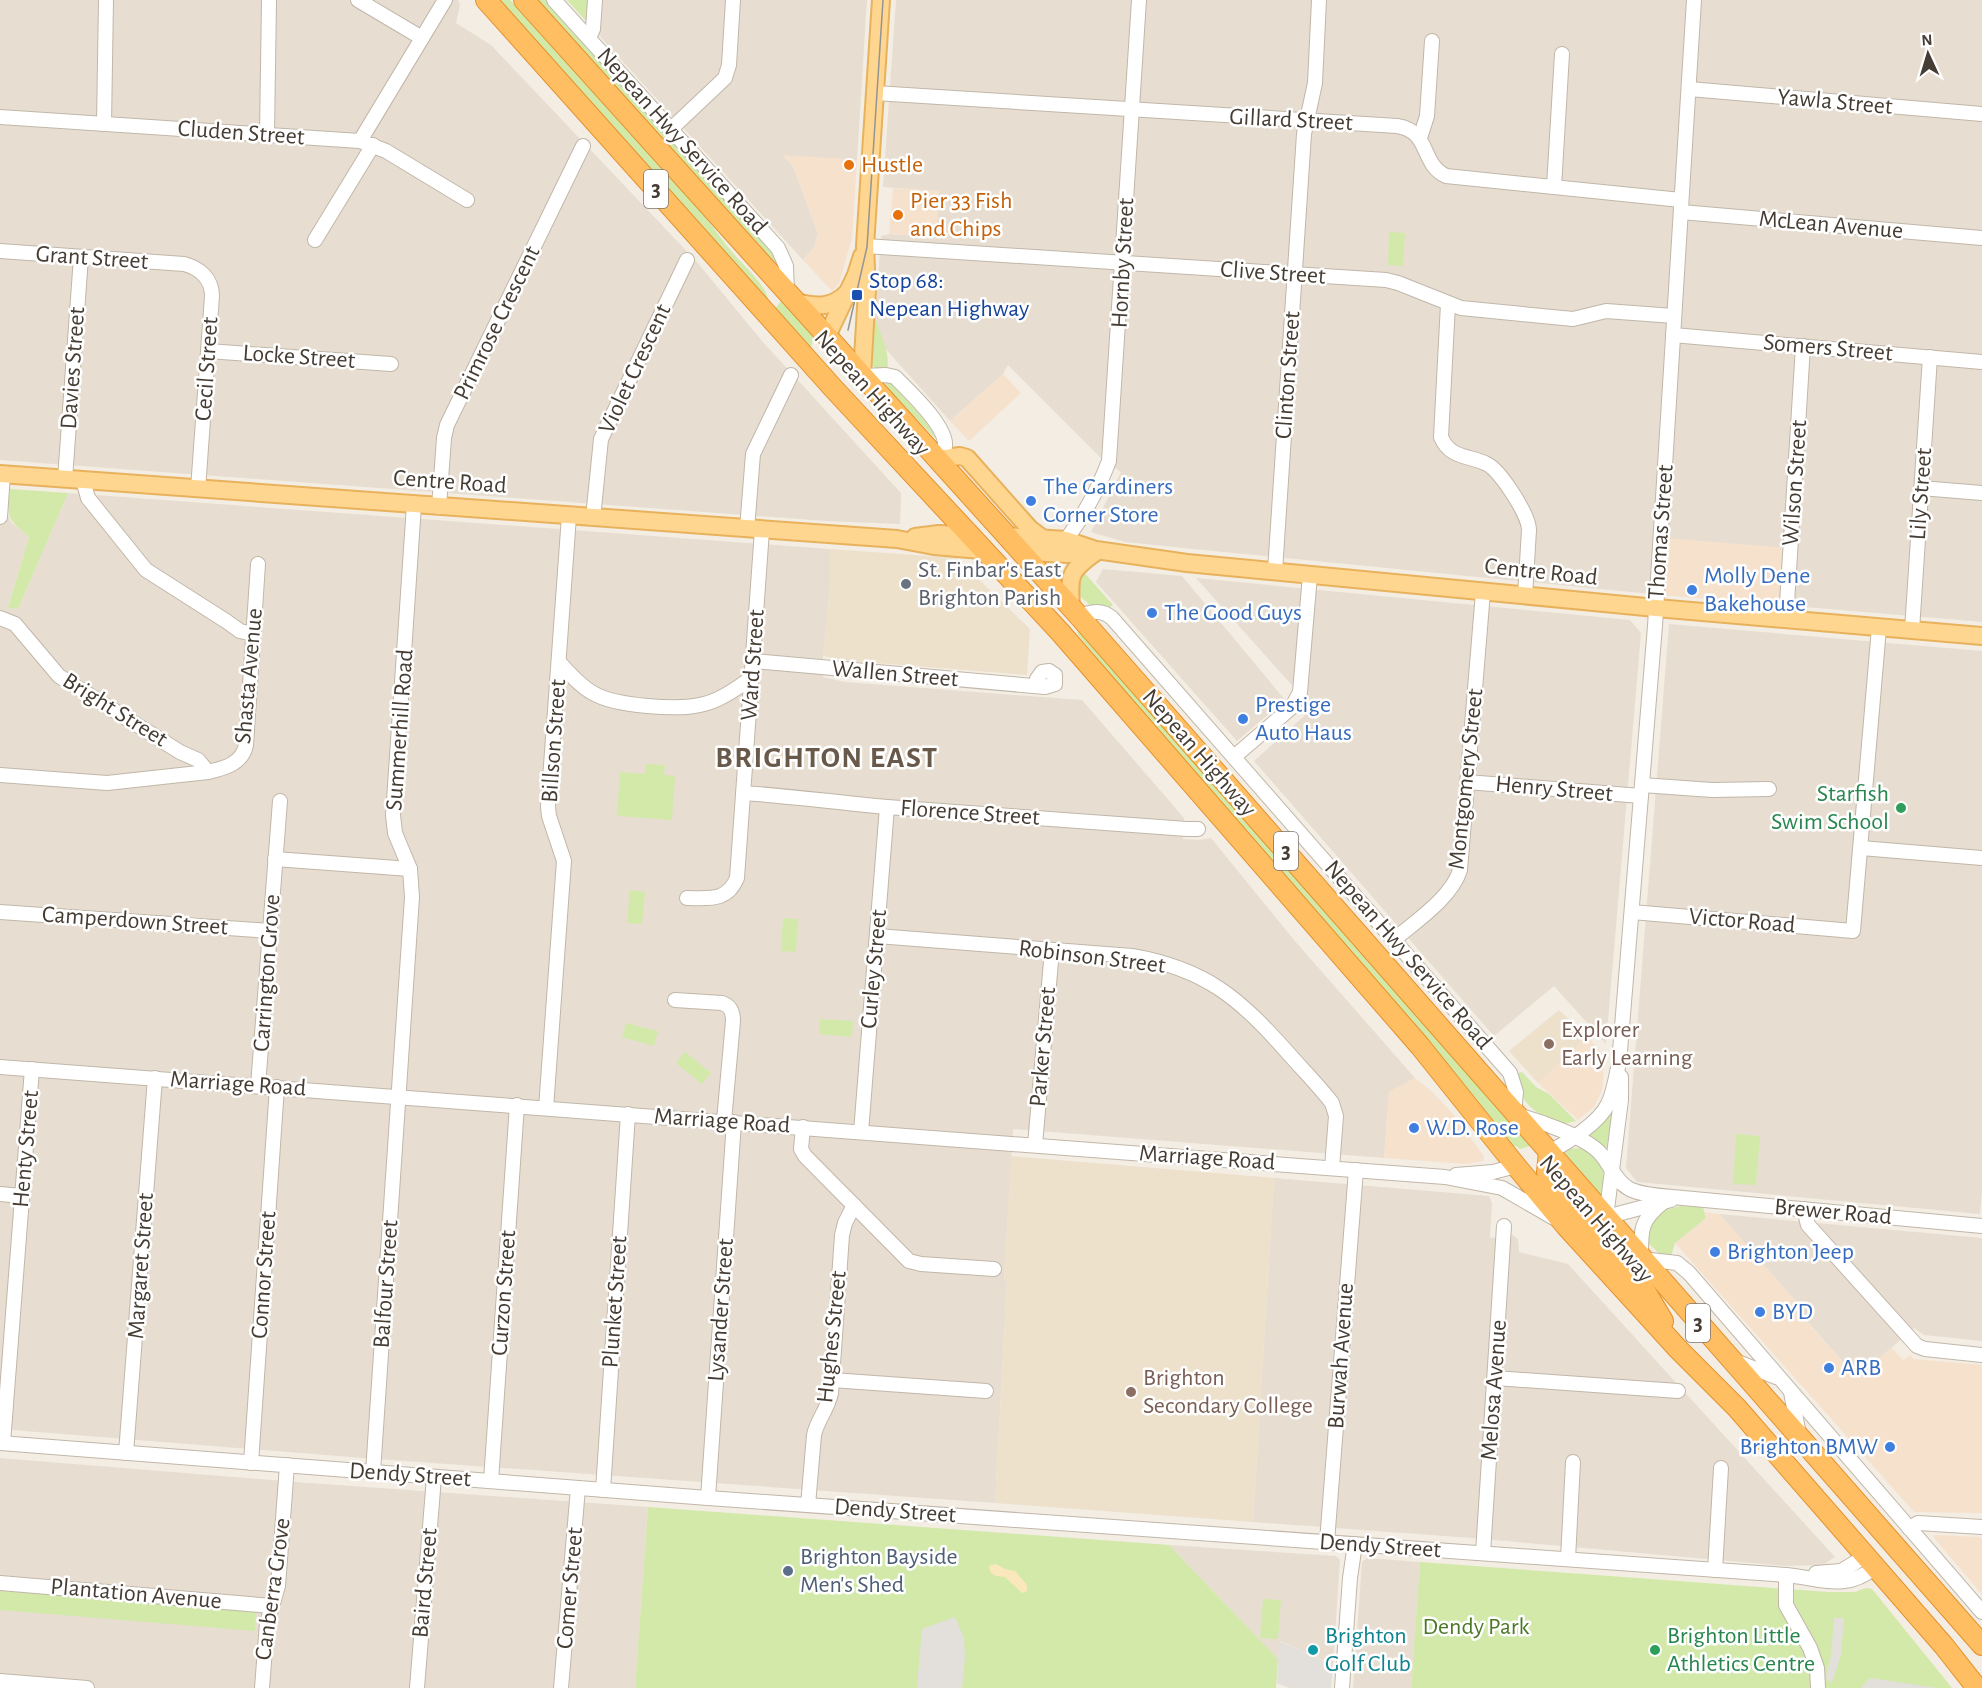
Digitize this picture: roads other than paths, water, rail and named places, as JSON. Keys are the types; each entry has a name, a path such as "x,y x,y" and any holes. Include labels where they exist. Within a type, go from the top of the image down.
{"highway":[{"name":"Nepean Highway","path":"486,0 825,379 967,535 1060,632 1420,1046 1519,1170 1574,1225 1676,1347 1737,1408 1831,1514 1977,1688"},
{"name":"Nepean Highway","path":"524,0 1075,611 1606,1217 1637,1262 1731,1360 1982,1645"},
{"path":"761,308 774,301 768,272"},
{"path":"825,379 822,351 827,336"},
{"name":"Centre Road","path":"967,535 1006,536"},
{"name":"Centre Road","path":"981,550 1021,552"},
{"path":"1060,632 1075,611"},
{"path":"1519,1170 1549,1152"},
{"path":"1549,1152 1546,1170 1548,1177 1574,1225 1637,1262 1648,1294 1676,1347"},
{"path":"1574,1225 1606,1217"},
{"path":"1831,1514 1840,1504 1844,1489"},
{"path":"1871,1562 1891,1542"},
{"path":"1912,1610 1907,1598 1906,1586 1909,1576 1916,1570"}],"main road":[{"path":"862,375 867,290 865,246 881,0"},
{"path":"827,336 848,293 865,246"},
{"path":"792,298 823,306 839,300 848,293"},
{"path":"938,459 960,456 967,458 1030,529 1042,538"},
{"name":"Centre Road","path":"2,474 897,539 934,546 981,550"},
{"name":"Centre Road","path":"897,539 939,534 967,535"},
{"name":"Centre Road","path":"1006,536 1066,540 1100,550 1175,562 1525,596 1982,636"},
{"path":"1075,611 1070,585 1074,571 1100,550"},
{"name":"Centre Road","path":"1021,552 1069,554 1100,550"}],"street":[{"path":"104,124 106,0"},
{"path":"267,134 269,0"},
{"path":"358,0 422,38"},
{"path":"315,240 422,38 445,0"},
{"name":"Nepean Hwy Service Road","path":"554,0 780,251 786,266 792,298"},
{"path":"589,38 593,29 595,0"},
{"path":"670,130 725,78 729,65 733,0"},
{"name":"Hornby Street","path":"1066,540 1081,520 1101,482 1109,460 1139,0"},
{"name":"Clinton Street","path":"1275,571 1304,134 1315,83 1319,0"},
{"name":"Thomas Street","path":"1606,1217 1621,1095 1619,1063 1656,608 1694,0"},
{"path":"1432,41 1427,116 1420,138 1430,162 1441,173 1446,176 1554,187 1681,206"},
{"path":"1554,187 1562,54"},
{"name":"Yawla Street","path":"1689,89 1982,114"},
{"name":"Gillard Street","path":"875,93 1397,126 1410,130 1420,138"},
{"name":"Cluden Street","path":"0,117 267,134 366,143 467,200"},
{"name":"Primrose Crescent","path":"439,507 447,425 584,146"},
{"name":"McLean Avenue","path":"1681,206 1982,238"},
{"name":"Clive Street","path":"865,246 1393,282 1461,308 1573,319 1606,311 1674,316"},
{"name":"Grant Street","path":"0,251 184,264"},
{"name":"Davies Street","path":"65,479 81,257"},
{"name":"Violet Crescent","path":"593,518 601,439 687,260"},
{"name":"Cecil Street","path":"184,264 198,269 211,286 212,296 198,489"},
{"path":"1448,304 1441,437 1443,443 1452,452 1488,464 1493,468 1502,477 1528,521 1525,596"},
{"name":"Somers Street","path":"1673,335 1982,362"},
{"name":"Wilson Street","path":"1786,619 1803,346"},
{"name":"Locke Street","path":"208,351 391,364"},
{"name":"Lily Street","path":"1912,630 1930,357"},
{"name":"Ward Street","path":"687,898 711,898 725,895 734,884 738,872 753,661 755,529 753,454 791,375"},
{"path":"0,518 2,474"},
{"path":"90,481 99,511 149,573 240,631 253,631"},
{"path":"1922,488 1982,493"},
{"name":"Summerhill Road","path":"398,1096 412,897 410,868 395,832 393,815 414,505"},
{"name":"Billson Street","path":"546,1108 564,861 548,811 569,516"},
{"path":"1081,520 1087,541 1091,546 1100,550"},
{"name":"Shasta Avenue","path":"0,775 107,783 220,770 238,761 245,752 258,564"},
{"path":"1234,757 1292,707 1300,692 1310,575"},
{"name":"Montgomery Street","path":"1395,939 1446,894 1458,876 1483,591"},
{"name":"Nepean Hwy Service Road","path":"1075,611 1096,611 1112,618 1395,939 1509,1071 1515,1088 1515,1113"},
{"name":"Bright Street","path":"0,618 15,624 59,676 180,752 201,773"},
{"path":"1879,628 1861,848 1982,858"},
{"name":"Wallen Street","path":"753,661 1036,686"},
{"path":"559,662 592,693 613,702 634,704 696,706 714,701 752,677"},
{"name":"Henry Street","path":"1467,782 1642,790 1769,789"},
{"name":"Florence Street","path":"743,793 808,797 846,804 1198,829"},
{"name":"Carrington Grove","path":"258,1086 280,801"},
{"name":"Curley Street","path":"861,1132 888,807"},
{"name":"Victor Road","path":"1632,912 1853,931 1861,848"},
{"name":"Carrington Grove","path":"275,859 410,868"},
{"name":"Camperdown Street","path":"0,912 270,931"},
{"name":"Robinson Street","path":"877,936 1132,956 1167,964 1198,975 1240,1002 1334,1107 1336,1116 1332,1168"},
{"name":"Parker Street","path":"1035,1145 1052,950"},
{"name":"Lysander Street","path":"675,1000 722,1003 732,1012 733,1021 708,1498"},
{"name":"Thomas Street","path":"1549,1152 1574,1137 1601,1115 1607,1106 1619,1063"},
{"name":"Marriage Road","path":"0,1067 1445,1177 1506,1190 1574,1225"},
{"name":"Henty Street","path":"1,1443 6,1317 22,1196 32,1070"},
{"name":"Margaret Street","path":"126,1453 155,1078"},
{"name":"Connor Street","path":"251,1463 277,1087"},
{"name":"Balfour Street","path":"373,1472 398,1096"},
{"name":"Curzon Street","path":"491,1481 517,1105"},
{"name":"Brewer Road","path":"1515,1113 1574,1137 1597,1150 1621,1183 1632,1190 1683,1198 1982,1226"},
{"name":"Plunket Street","path":"603,1490 628,1114"},
{"path":"802,1127 801,1149 805,1156 909,1261 921,1264 994,1269"},
{"name":"Burwah Avenue","path":"1328,1542 1356,1170"},
{"path":"1488,1185 1505,1185 1519,1170"},
{"name":"Marriage Road","path":"1445,1177 1519,1170"},
{"path":"0,1194 22,1196"},
{"name":"Brewer Road","path":"1606,1217 1683,1198"},
{"path":"1664,1202 1650,1213 1644,1222 1637,1262 1676,1262 1682,1266 1982,1612"},
{"name":"Hughes Street","path":"808,1504 814,1435 830,1402 842,1236 845,1223 854,1205"},
{"path":"1810,1210 1815,1230 1917,1346 1925,1349 1982,1355"},
{"name":"Melosa Avenue","path":"1483,1553 1504,1226"},
{"path":"1731,1360 1765,1371 1785,1384 1794,1404 1800,1439"},
{"path":"1495,1378 1678,1391"},
{"path":"832,1380 986,1390"},
{"name":"Dendy Street","path":"1,1443 708,1498 1788,1575 1820,1581 1845,1582 1863,1576 1871,1562"},
{"path":"1568,1559 1573,1462"},
{"name":"Canberra Grove","path":"260,1684 267,1623 278,1586 287,1466"},
{"path":"1715,1570 1721,1468"},
{"name":"Baird Street","path":"417,1688 434,1477"},
{"name":"Comer Street","path":"561,1688 578,1488"},
{"path":"1909,1528 1918,1523 1982,1527"},
{"path":"1342,1688 1352,1544"},
{"path":"1916,1570 1922,1567 1932,1567 1951,1576"},
{"path":"1788,1575 1786,1605 1814,1658 1818,1688"},
{"name":"Plantation Avenue","path":"0,1583 272,1606"},
{"path":"0,1681 87,1688"}],"tram line":[{"path":"848,330 867,247 883,0"}],"place":[{"name":"Hustle","path":"849,165"},
{"name":"Pier 33 Fish and Chips","path":"898,215"},
{"name":"Stop 68: Nepean Highway","path":"857,295"},
{"name":"The Gardiners Corner Store","path":"1031,501"},
{"name":"St. Finbar's East Brighton Parish","path":"906,584"},
{"name":"Molly Dene Bakehouse","path":"1692,590"},
{"name":"The Good Guys","path":"1152,613"},
{"name":"Prestige Auto Haus","path":"1243,719"},
{"name":"Starfish Swim School","path":"1901,808"},
{"name":"Explorer Early Learning","path":"1549,1044"},
{"name":"W.D. Rose","path":"1414,1128"},
{"name":"Brighton Jeep","path":"1715,1252"},
{"name":"BYD","path":"1760,1312"},
{"name":"ARB","path":"1829,1368"},
{"name":"Brighton Secondary College","path":"1131,1392"},
{"name":"Brighton BMW","path":"1890,1447"},
{"name":"Brighton Bayside Men's Shed","path":"788,1571"},
{"name":"Brighton Golf Club","path":"1313,1650"},
{"name":"Brighton Little Athletics Centre","path":"1655,1650"}],"district":[{"name":"BRIGHTON EAST","path":"827,758"}],"park label":[{"name":"Dendy Park","path":"1476,1627"}]}
